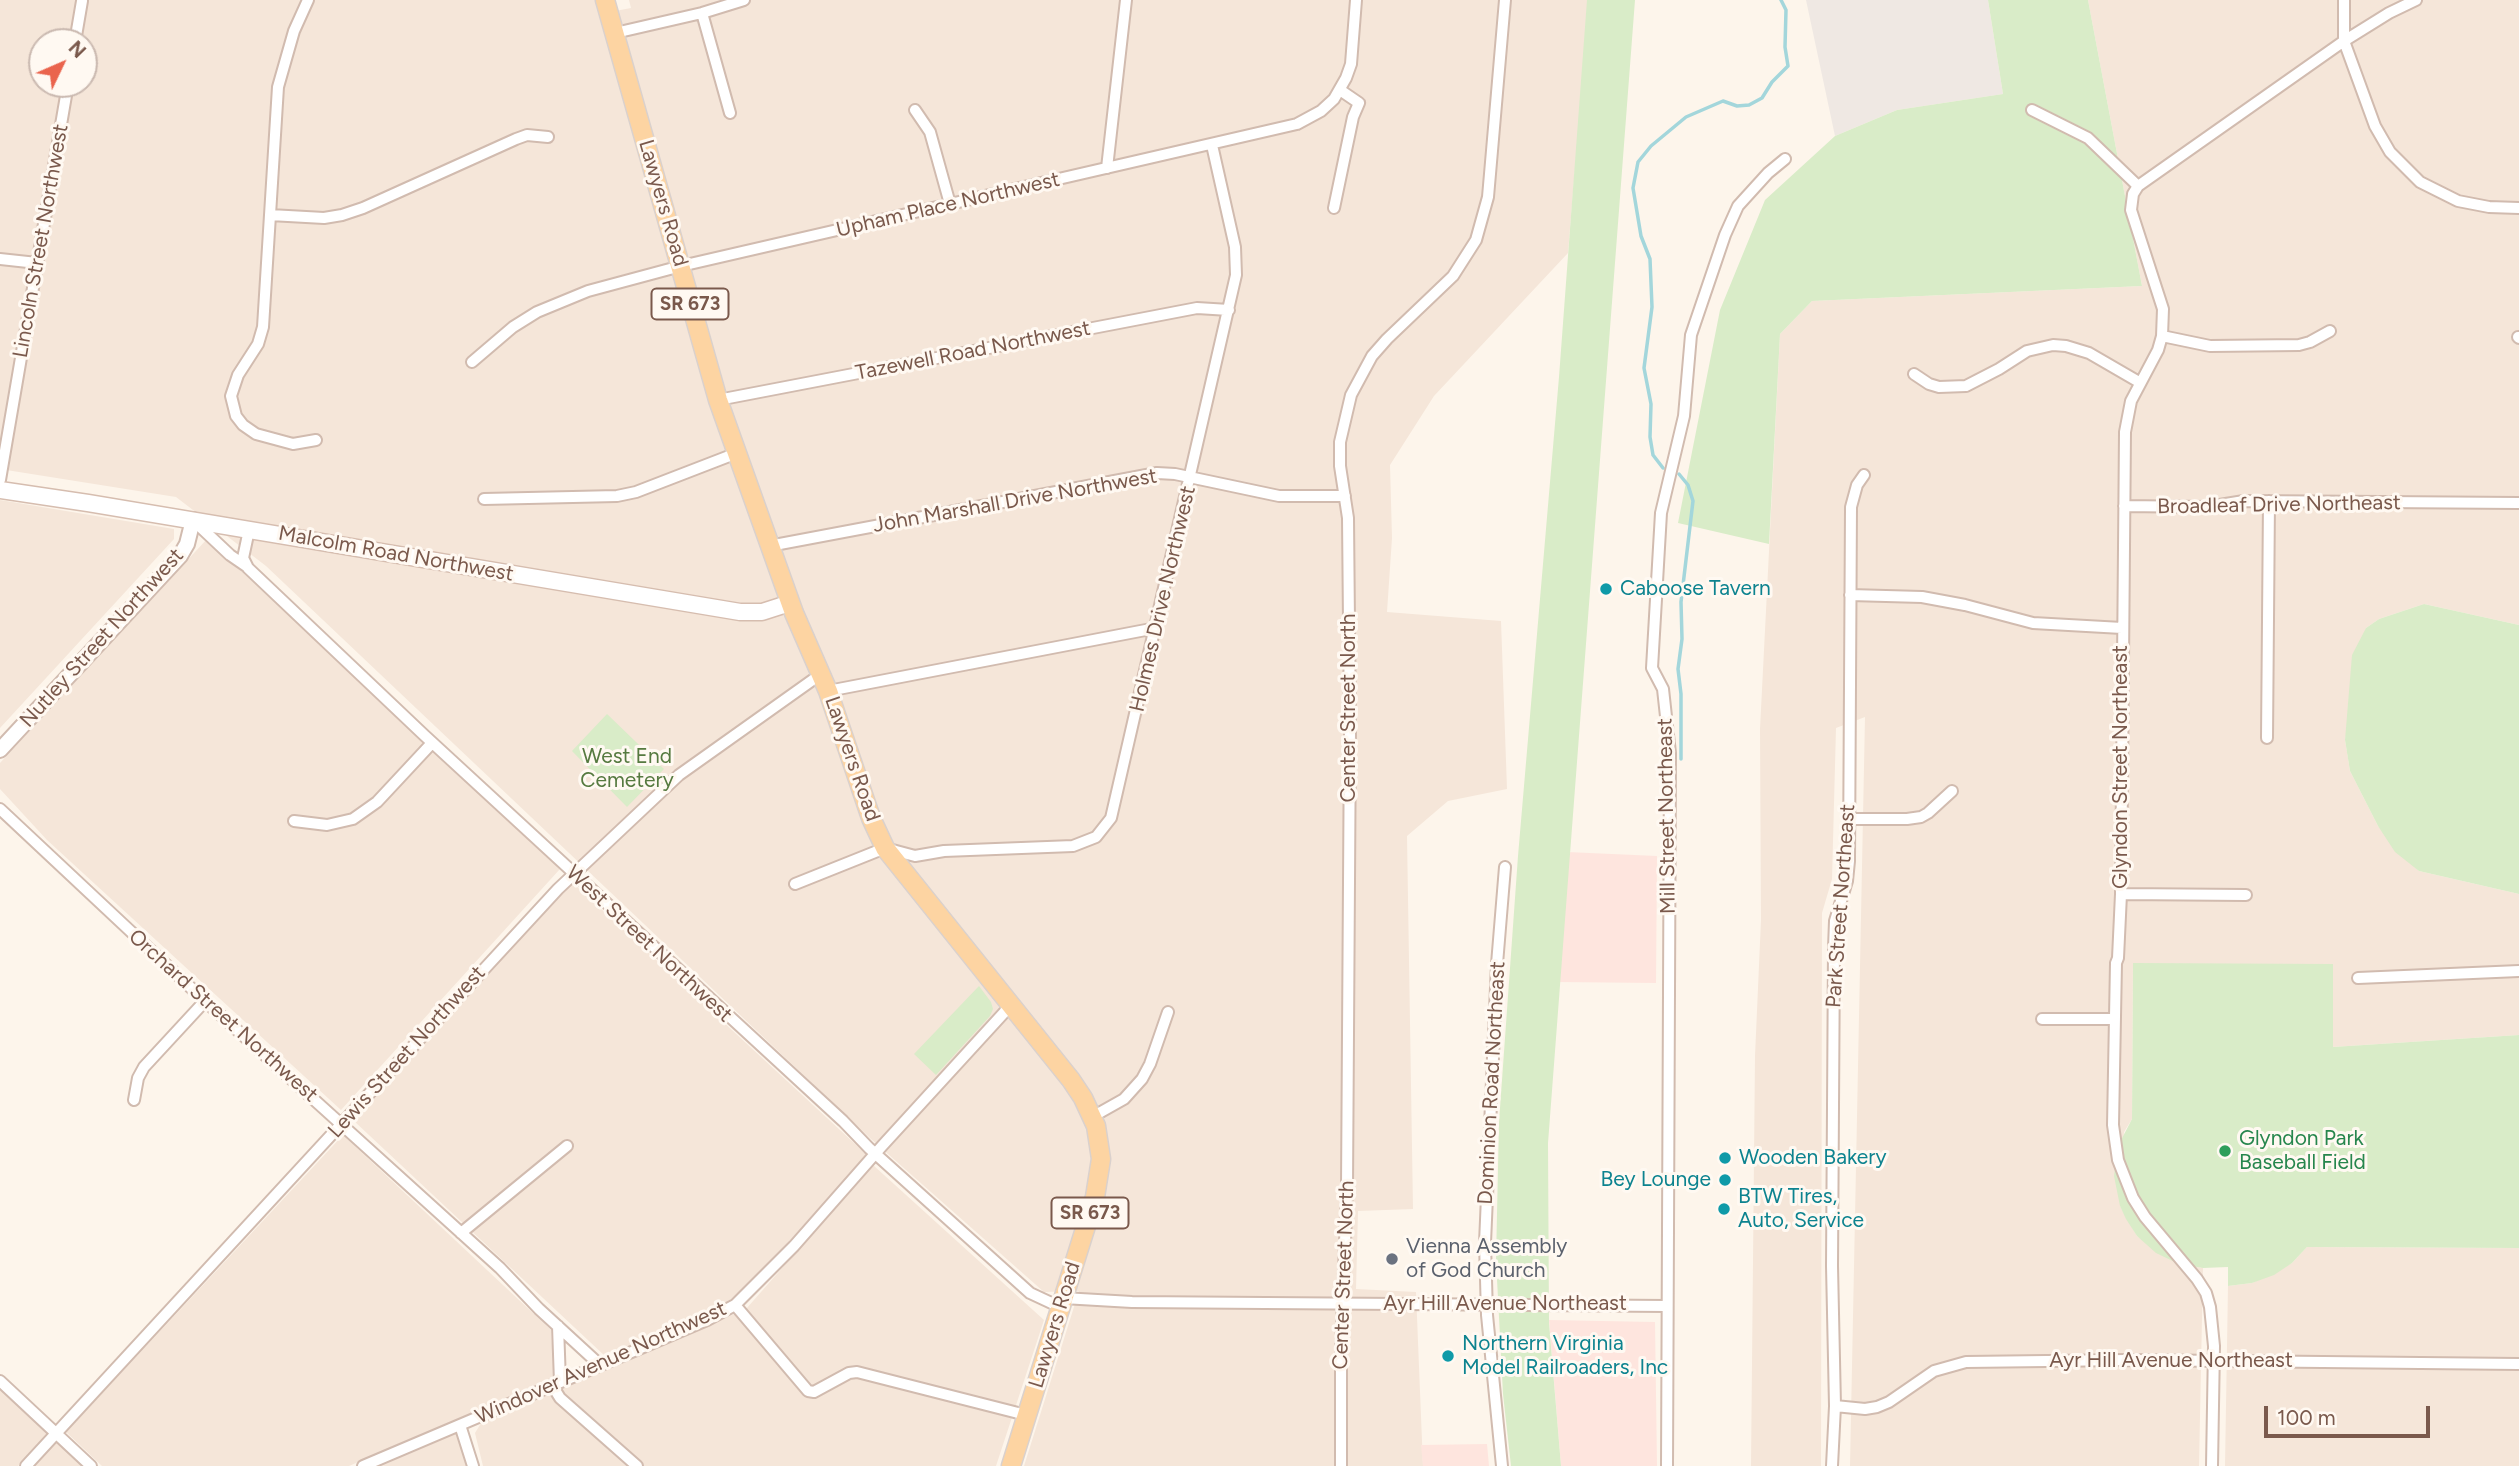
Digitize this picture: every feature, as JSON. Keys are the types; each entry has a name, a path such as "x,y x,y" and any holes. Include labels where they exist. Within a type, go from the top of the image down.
{"main road":[{"name":"Lawyers Road","path":"605,0 718,400 790,603 828,691 871,818 885,848 1071,1080 1092,1117 1100,1143 1100,1174 1095,1198 1011,1466"},
{"name":"Malcolm Road Northwest","path":"0,490 740,612 762,612 790,603"}],"street":[{"path":"308,0 291,41 278,87 263,327 258,344 233,385 232,406 243,425 256,434 293,444 316,440"},
{"path":"615,33 702,13 744,0"},
{"path":"1107,168 1126,0"},
{"name":"Upham Place Northwest","path":"472,362 513,327 561,301 588,291 681,266 1297,124 1321,111 1340,90 1350,64 1356,0"},
{"name":"Center Street North","path":"1341,1466 1347,1174 1350,729 1348,518 1340,466 1340,442 1347,407 1360,375 1387,339 1453,276 1471,250 1484,218 1506,0"},
{"path":"2344,0 2344,41 2375,126 2390,152 2404,168 2428,187 2458,201 2488,207 2519,208"},
{"path":"2032,110 2088,138 2138,186 2344,41 2416,0"},
{"path":"77,28 82,1"},
{"path":"702,13 730,113"},
{"path":"1334,208 1353,117 1359,103 1340,90"},
{"name":"Lincoln Street Northwest","path":"0,480 66,98"},
{"path":"915,110 930,132 950,204"},
{"path":"270,215 324,218 342,215 516,139 527,135 548,137"},
{"name":"Holmes Drive Northwest","path":"885,848 915,856 944,851 1073,846 1096,837 1111,818 1118,799 1236,275 1236,256 1212,145"},
{"name":"Mill Street Northeast","path":"1667,1466 1670,753 1663,689 1651,668 1661,513 1684,416 1691,335 1725,235 1738,206 1768,173 1785,159"},
{"name":"Glyndon Street Northeast","path":"2138,186 2133,194 2132,210 2163,309 2162,336 2158,350 2131,401 2124,432 2121,894 2116,963 2113,1125 2118,1160 2133,1198 2206,1293 2213,1322 2212,1466"},
{"path":"0,258 37,264"},
{"name":"Tazewell Road Northwest","path":"718,400 1197,308 1229,310"},
{"path":"2162,336 2210,346 2299,345 2311,342 2330,331"},
{"path":"1914,374 1928,384 1939,387 1966,386 2027,351 2053,345 2089,353 2139,382"},
{"path":"484,499 617,496 636,492 737,453"},
{"name":"John Marshall Drive Northwest","path":"769,546 1147,474 1175,474 1279,496 1345,496"},
{"name":"Park Street Northeast","path":"1832,1466 1835,1406 1832,993 1835,921 1847,880 1851,507 1857,485 1864,475"},
{"name":"Broadleaf Drive Northeast","path":"2124,506 2207,508 2233,501 2519,503"},
{"path":"2267,738 2269,501"},
{"name":"West Street Northwest","path":"193,520 248,568 432,743 875,1154 1030,1293 1061,1302"},
{"name":"Nutley Street Northwest","path":"0,750 180,556 187,544 193,520"},
{"path":"248,530 243,558 248,568"},
{"path":"1850,595 1922,597 2033,623 2122,628"},
{"path":"828,691 1156,628"},
{"name":"Lewis Street Northwest","path":"26,1466 195,1280 574,873 679,775 821,674"},
{"path":"294,821 327,825 353,819 377,802 432,743"},
{"path":"1849,819 1921,817 1952,790"},
{"name":"Orchard Street Northwest","path":"0,809 205,1002 461,1233 600,1365"},
{"path":"795,884 885,848"},
{"name":"Dominion Road Northeast","path":"1502,1466 1486,1305 1486,1189 1505,867"},
{"path":"2121,894 2246,895"},
{"path":"2358,978 2519,971"},
{"path":"134,1100 138,1078 145,1067 205,1002"},
{"name":"Windover Avenue Northwest","path":"363,1466 707,1320 735,1305 794,1246 1011,1005"},
{"path":"1092,1117 1124,1099 1142,1079 1168,1012"},
{"path":"2042,1018 2115,1019"},
{"path":"461,1233 567,1146"},
{"name":"Ayr Hill Avenue Northeast","path":"1061,1302 1667,1306"},
{"path":"735,1305 808,1391 814,1392 857,1371 1026,1415"},
{"path":"558,1326 556,1384 560,1398 637,1466"},
{"name":"Ayr Hill Avenue Northeast","path":"1835,1406 1865,1409 1877,1407 1889,1402 1934,1371 1966,1362 2113,1360 2519,1364"},
{"path":"0,1381 91,1466"},
{"path":"460,1425 473,1466"}],"shaded area":[{"path":"0,0 596,0 599,14 631,8 629,0 1589,0 1568,253 1434,396 1390,465 1392,538 1387,612 1501,621 1507,789 1448,801 1407,836 1413,1209 1358,1211 1356,1289 1416,1292 1423,1466 1024,1466 1079,1291 1044,1292 871,1139 266,566 176,497 0,469"},
{"path":"1806,0 1988,0 2003,94 1897,110 1835,136"},
{"path":"2088,0 2519,0 2519,625 2424,604 2379,619 2366,628 2345,740 2350,771 2378,826 2419,871 2519,894 2519,1035 2333,1047 2133,963 2132,1119 2124,1132 2120,1206 2137,1236 2179,1264 2203,1268 2199,1466 1850,1466 1865,717 1836,728 1832,879 1822,913 1821,1466 1751,1466 1755,1056 1761,920 1760,729 1780,334 1812,301 2142,286"},
{"path":"0,500 174,529 174,539 0,728"},
{"path":"207,539 560,869 341,1110 47,840 0,789 0,763"},
{"path":"1567,852 1657,856 1656,983 1557,982"},
{"path":"572,882 867,1155 754,1280 727,1302 606,1357 354,1121"},
{"path":"343,1135 551,1330 554,1378 349,1466 102,1466 66,1432"},
{"path":"873,1165 1044,1320 996,1466 483,1466 475,1433 483,1420 746,1309"},
{"path":"2307,1247 2519,1248 2519,1466 2225,1466 2228,1286 2252,1283 2292,1263"},
{"path":"1549,1320 1655,1322 1657,1466 1561,1466"},
{"path":"0,1387 49,1433 18,1466 0,1466"},
{"path":"456,1431 469,1466 378,1466"},
{"path":"57,1440 86,1466 33,1466"},
{"path":"1487,1444 1489,1466 1423,1466 1421,1445"}],"green space":[{"path":"1587,0 1635,0 1548,1143 1549,1323 1561,1466 1511,1466 1503,1394 1496,1260 1499,1122"},
{"path":"1988,0 2088,0 2142,286 1812,301 1780,334 1769,544 1678,523 1720,310 1765,200 1835,136 1897,110 2003,94"},
{"path":"2424,604 2519,625 2519,894 2419,871 2395,852 2378,826 2350,771 2345,740 2352,655 2366,628 2379,619"},
{"name":"West End Cemetery","path":"607,714 664,769 627,807 572,751"},
{"path":"2133,963 2333,964 2333,1047 2519,1035 2519,1248 2307,1247 2292,1263 2274,1275 2252,1283 2228,1286 2228,1267 2203,1268 2179,1264 2156,1253 2137,1236 2126,1219 2120,1206 2114,1176 2118,1146 2132,1119"},
{"path":"979,986 991,1002 993,1009 990,1016 936,1075 914,1054"}],"waterway":[{"path":"1663,468 1653,455 1650,437 1651,404 1644,368 1652,307 1650,259 1641,236 1633,188 1638,162 1651,146 1686,117 1723,101 1737,106 1749,105 1762,98 1772,82 1788,66 1785,47 1786,10 1781,0"},
{"path":"1679,474 1688,485 1693,501 1681,602 1682,639 1678,669 1681,694 1681,759"}],"place":[{"name":"Caboose Tavern","path":"1606,589"},
{"name":"Glyndon Park Baseball Field","path":"2225,1151"},
{"name":"Wooden Bakery","path":"1725,1158"},
{"name":"Bey Lounge","path":"1725,1180"},
{"name":"BTW Tires, Auto, Service","path":"1724,1209"},
{"name":"Vienna Assembly of God Church","path":"1392,1259"},
{"name":"Northern Virginia Model Railroaders, Inc","path":"1448,1356"}]}
